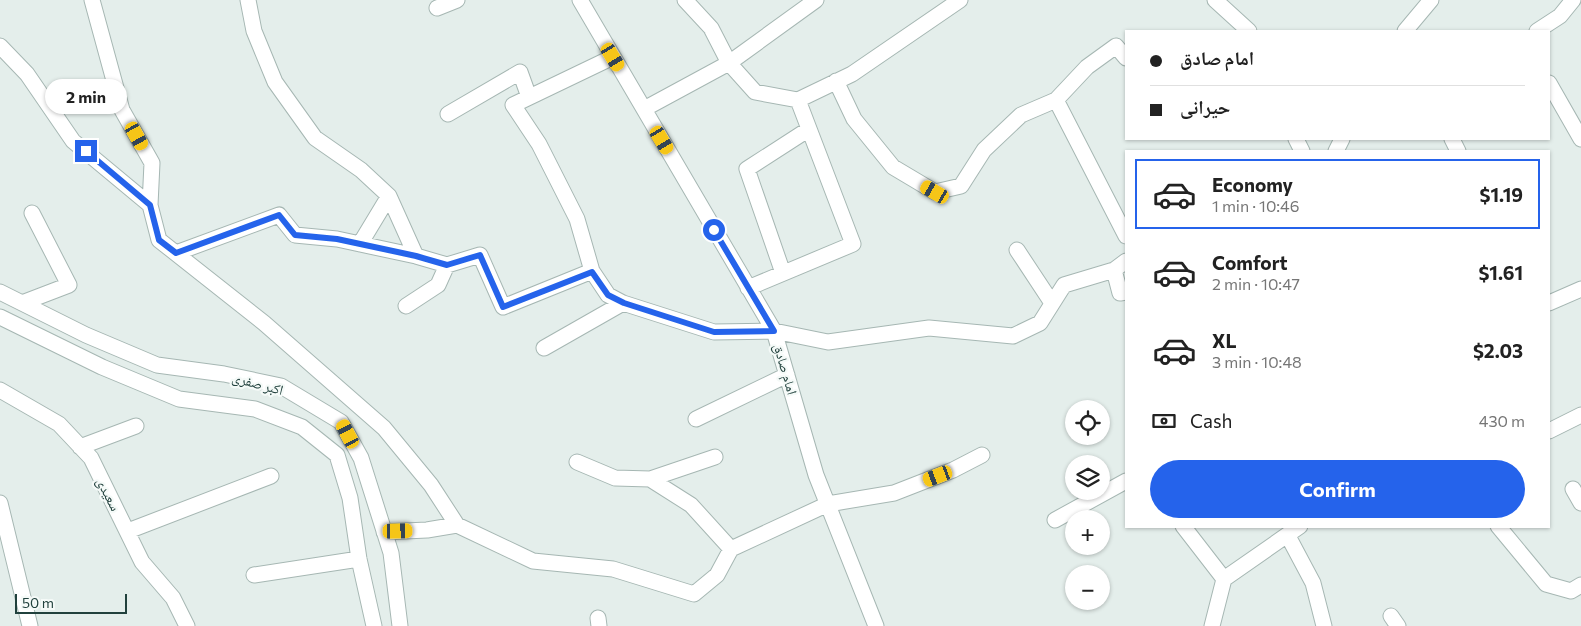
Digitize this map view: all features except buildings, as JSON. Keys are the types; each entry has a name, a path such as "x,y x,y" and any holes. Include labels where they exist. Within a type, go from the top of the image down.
{"street":[{"path":"92,0 122,110 152,163 150,205 159,240 264,323 384,428 431,485 457,525 533,560 613,569 694,594 717,574 731,549 828,504 894,493 953,470 982,455"},
{"path":"248,0 254,31 275,82 315,138 361,170 389,196 416,256"},
{"path":"437,8 458,0"},
{"name":"امام صادق","path":"580,0 774,331 816,475 876,626"},
{"path":"685,0 712,28 729,63 755,92 798,100 852,74 960,0"},
{"path":"1215,0 1248,30"},
{"path":"1406,30 1431,0"},
{"path":"1539,30 1560,16 1573,0"},
{"path":"644,109 729,63 814,1"},
{"path":"0,46 27,74 73,140 150,205"},
{"path":"836,81 854,119 893,167 935,192 961,186 984,150 1021,115 1056,100 1087,67 1116,46 1125,57"},
{"path":"613,57 513,105 538,144 577,219 592,272 608,295 624,303 714,332 774,331 828,342 929,328 1013,336 1040,323 1064,285 1120,265 1120,293 1125,292"},
{"path":"448,114 520,72 529,98"},
{"path":"1550,85 1581,139"},
{"path":"748,288 853,244 798,100"},
{"path":"1056,100 1122,215 1125,231"},
{"path":"782,273 746,169 809,129"},
{"path":"360,244 389,196"},
{"path":"22,303 69,285 32,213"},
{"path":"176,253 279,215 295,235 337,239 416,256 447,265 480,255 503,307 592,272"},
{"path":"1017,250 1052,303"},
{"path":"406,306 438,285 447,265"},
{"path":"1550,304 1581,289"},
{"name":"اکبر صفری","path":"0,292 86,335 157,365 224,374 281,386 341,422 361,458 391,553 400,626"},
{"path":"544,348 624,303"},
{"name":"اکبر صفری","path":"0,318 102,367 179,400 255,409 302,427 337,455 350,498 374,626"},
{"path":"696,419 788,375"},
{"name":"سعیدی","path":"0,390 59,424 91,458 142,562 173,598 187,626"},
{"path":"1550,430 1581,415"},
{"path":"80,447 136,426"},
{"path":"577,462 615,478 650,479 715,457"},
{"path":"128,531 271,476"},
{"path":"650,479 691,505 731,549"},
{"path":"1055,520 1125,482"},
{"path":"1573,489 1581,503"},
{"path":"0,503 30,626"},
{"path":"384,532 427,530 457,525"},
{"path":"1185,528 1224,579"},
{"path":"1500,528 1546,584 1571,591 1581,586"},
{"path":"1212,626 1224,579 1294,531 1313,583 1324,626"},
{"path":"254,575 360,559"}],"route":[{"path":"86,151 150,205 159,240 176,253 279,215 295,235 337,239 416,256 447,265 480,255 503,307 592,272 608,295 624,303 714,332 774,331 714,230"}]}
